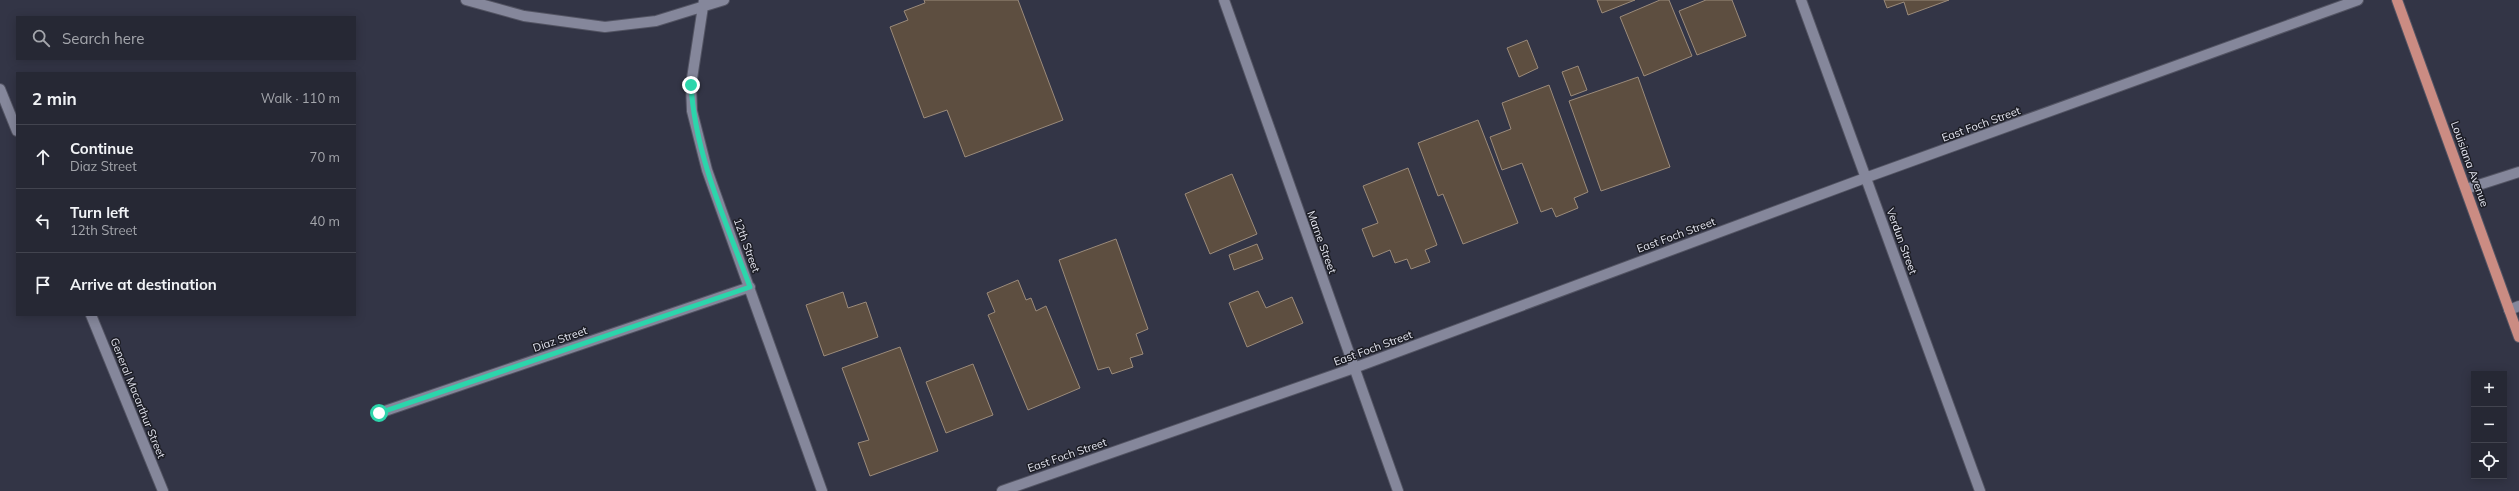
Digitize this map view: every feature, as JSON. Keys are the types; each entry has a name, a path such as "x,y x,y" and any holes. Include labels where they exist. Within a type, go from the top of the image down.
{"main road":[{"name":"Louisiana Avenue","path":"2398,0 2519,337"}],"street":[{"path":"466,0 524,16 605,27 656,20 703,4 724,0"},
{"name":"Marne Street","path":"1224,0 1398,491"},
{"name":"Verdun Street","path":"1801,0 1980,491"},
{"name":"East Foch Street","path":"1002,491 1354,368 1866,178 2358,0"},
{"name":"12th Street","path":"703,4 691,85 692,111 707,170 822,491"},
{"path":"0,89 16,129"},
{"path":"2466,189 2519,172"},
{"name":"Diaz Street","path":"379,413 750,287"},
{"path":"2509,310 2519,306"},
{"name":"General Macarthur Street","path":"91,316 163,491"}],"building":[{"path":"924,0 1018,0 1063,120 965,157 947,110 924,118 890,27 908,20 904,11 925,3"},
{"path":"1597,0 1635,0 1602,13"},
{"path":"1660,0 1669,0 1692,56 1644,76 1620,17"},
{"path":"1706,0 1732,0 1746,36 1697,55 1679,11"},
{"path":"1884,0 1949,0 1908,15 1904,2 1887,8"},
{"path":"1527,40 1538,68 1519,77 1507,48"},
{"path":"1578,66 1587,90 1571,96 1562,72"},
{"path":"1638,77 1670,167 1601,191 1569,101"},
{"path":"1549,85 1588,192 1574,198 1578,208 1556,217 1552,208 1541,212 1522,163 1502,170 1490,137 1511,129 1502,103"},
{"path":"1478,120 1518,223 1463,244 1443,194 1438,196 1418,143"},
{"path":"1408,168 1437,245 1425,250 1430,262 1411,269 1407,259 1395,263 1390,250 1373,257 1362,229 1378,223 1363,186"},
{"path":"1232,174 1257,234 1210,254 1185,194"},
{"path":"1116,239 1148,329 1136,334 1143,354 1130,358 1133,367 1112,374 1109,367 1098,370 1059,260"},
{"path":"1257,244 1263,259 1234,270 1229,255"},
{"path":"1018,280 1026,300 1031,298 1036,311 1046,306 1080,388 1028,410 988,315 995,312 987,293"},
{"path":"1258,291 1266,308 1292,297 1303,323 1247,347 1229,303"},
{"path":"843,292 848,308 866,302 878,337 824,356 806,305"},
{"path":"900,347 938,451 870,476 858,443 869,440 842,368"},
{"path":"973,364 993,415 946,433 926,382"}],"route":[{"path":"379,413 750,287 707,170 692,111 691,85"}]}
